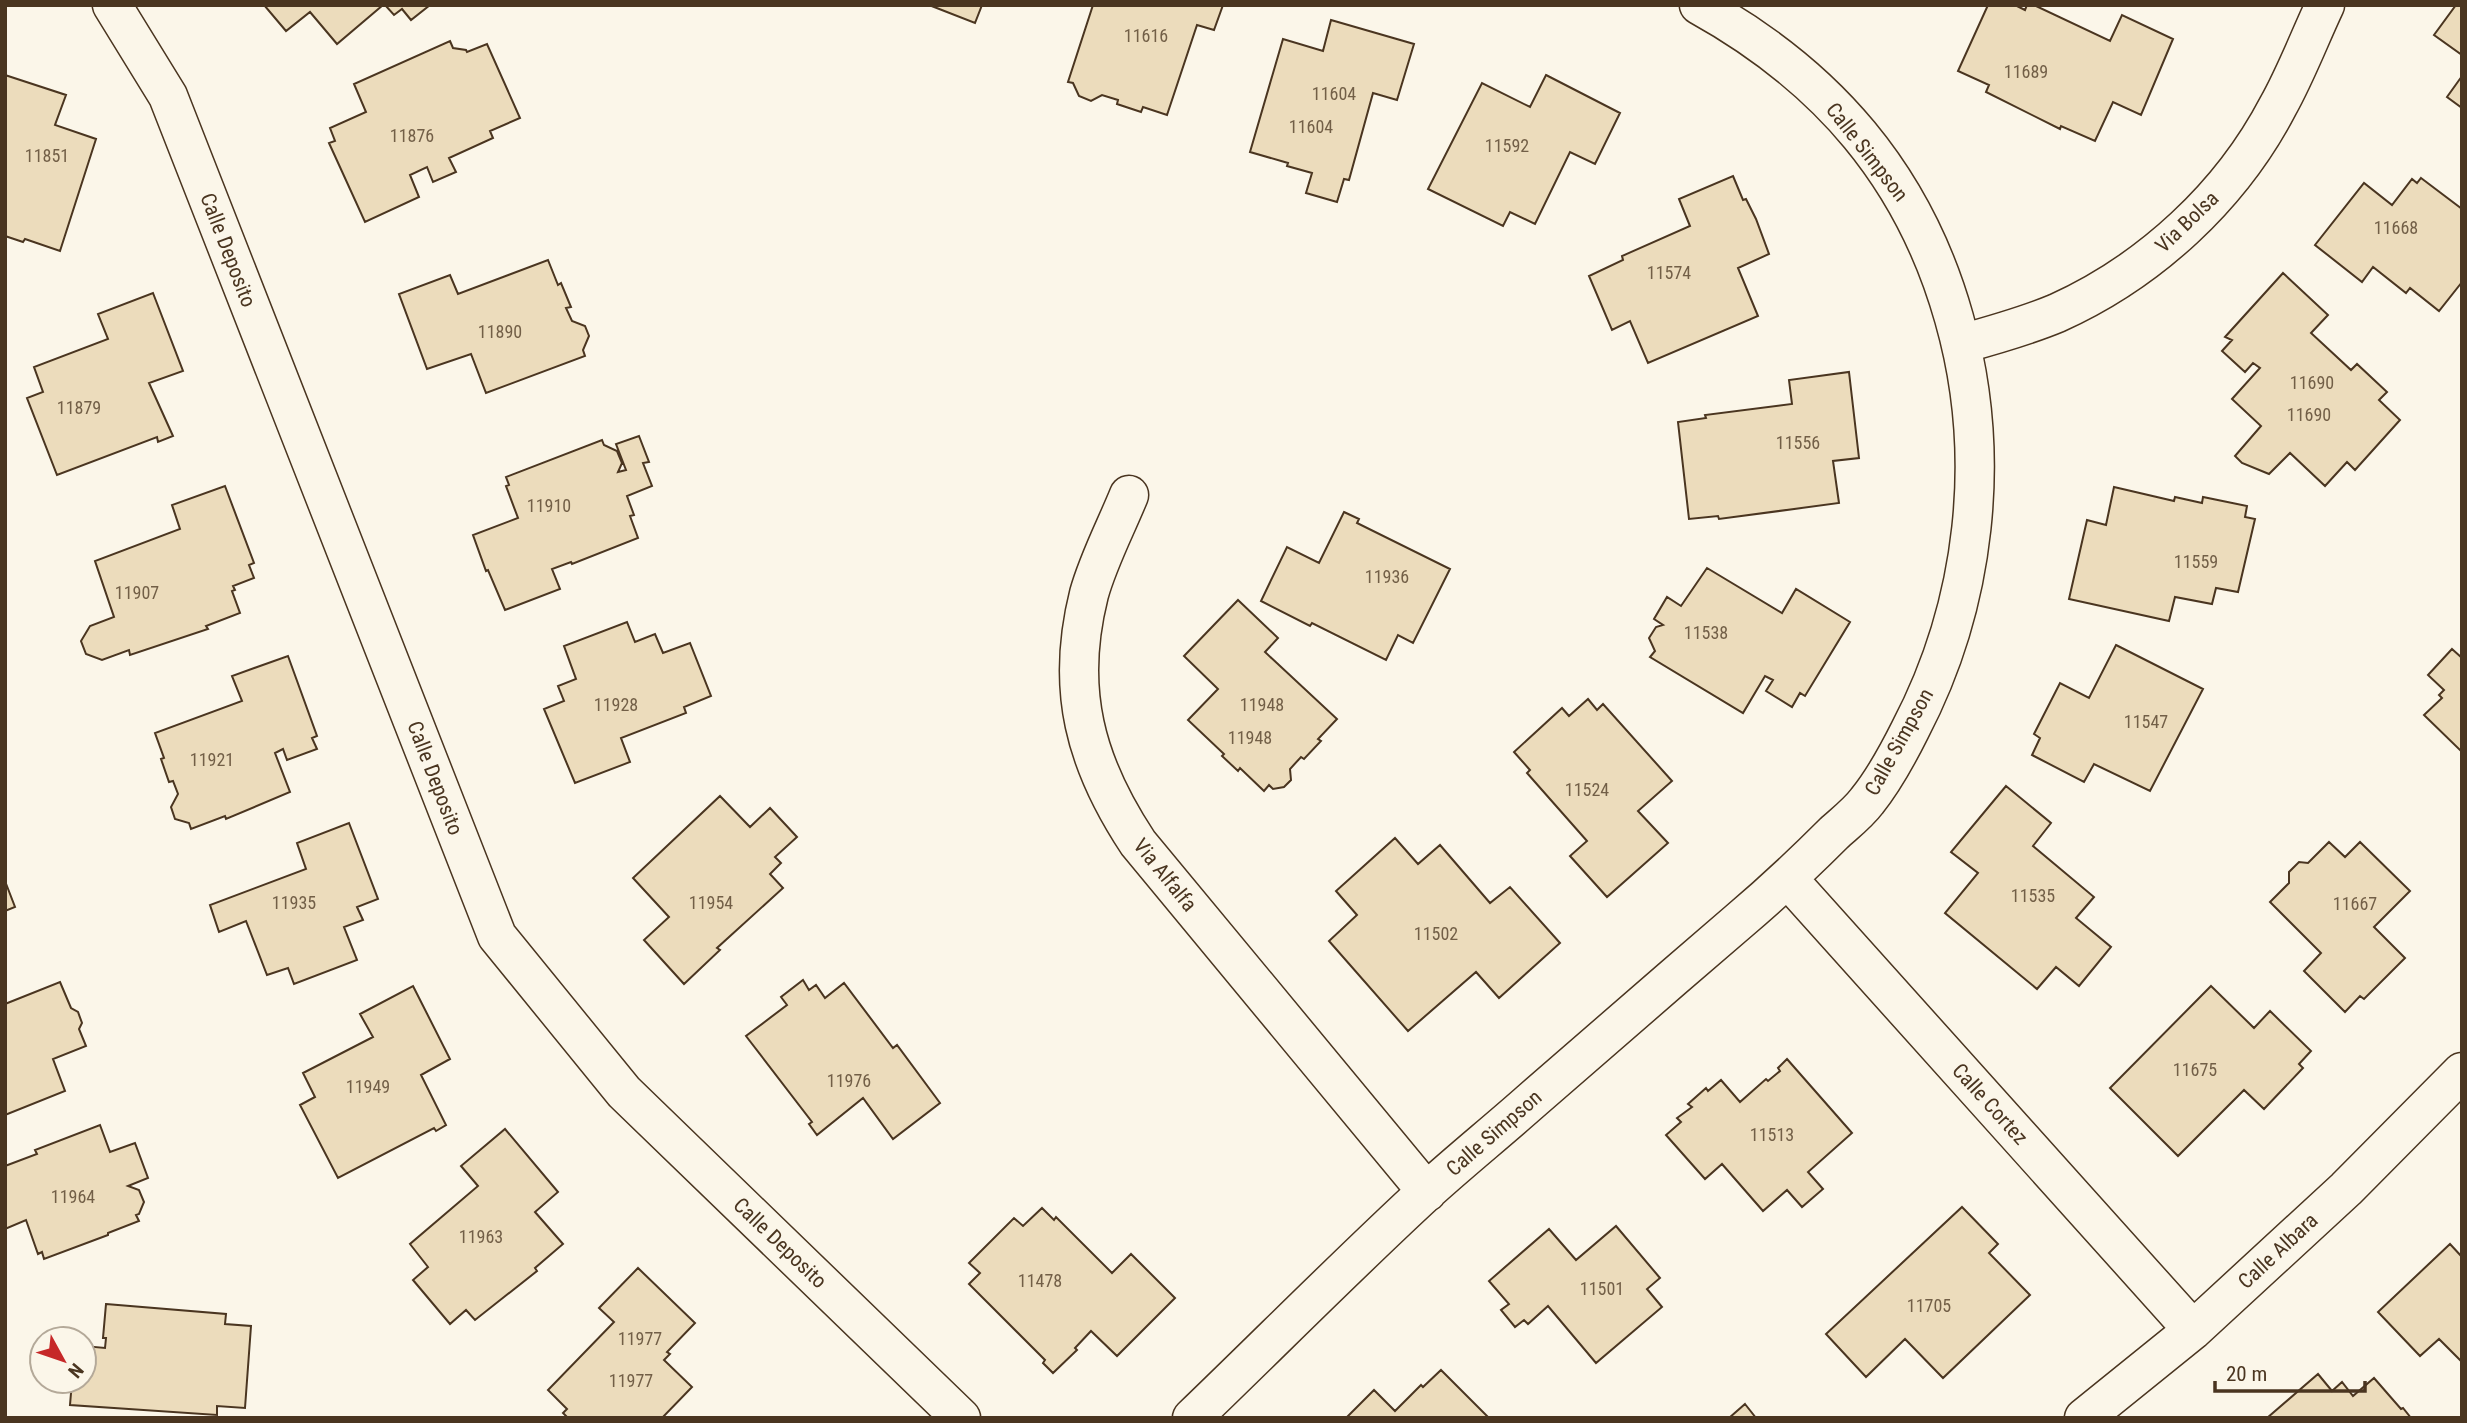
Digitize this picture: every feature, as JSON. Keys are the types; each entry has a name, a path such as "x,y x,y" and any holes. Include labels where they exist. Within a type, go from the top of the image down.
{"street":[{"name":"Calle Deposito","path":"112,5 168,96 497,936 624,1092 961,1418"},
{"name":"Calle Simpson","path":"1192,1418 1427,1192 1788,879 1867,801 1899,752 1926,700 1947,645 1962,588 1972,527 1976,466 1972,404 1961,344 1944,284 1922,227 1893,179 1859,134 1821,93 1778,55 1732,23 1699,5"},
{"name":"Via Bolsa","path":"1961,344 2011,330 2069,307 2145,261 2184,228 2220,191 2252,150 2278,106 2325,5"},
{"name":"Via Alfalfa","path":"1129,495 1090,591 1082,626 1080,699 1087,738 1099,776 1116,810 1138,843 1427,1192"},
{"name":"Calle Cortez","path":"1788,879 2193,1330"},
{"name":"Calle Albara","path":"2084,1418 2193,1330 2346,1189 2462,1072"}],"building":[{"path":"264,5 383,5 337,44 310,12 286,31"},
{"path":"385,5 430,5 411,20 402,9 394,15"},
{"path":"929,5 982,5 975,23"},
{"path":"1093,5 1223,5 1214,30 1197,25 1167,115 1143,107 1141,112 1117,104 1118,100 1102,95 1091,101 1079,96 1073,83 1068,82"},
{"path":"1988,5 2015,5 2025,10 2027,5 2034,5 2110,41 2122,15 2173,39 2141,115 2113,102 2095,141 2061,126 2060,129 1986,92 1989,85 1958,71"},
{"path":"2456,5 2462,5 2462,55 2434,35"},
{"path":"1331,20 1414,44 1397,100 1373,93 1349,180 1344,179 1337,202 1306,193 1312,173 1250,152 1283,39 1323,51"},
{"path":"450,41 453,48 467,52 487,44 520,118 490,131 493,138 449,158 456,172 433,182 427,167 410,175 419,197 365,222 329,143 335,141 330,128 366,112 354,84"},
{"path":"5,75 66,95 55,125 96,139 60,251 25,239 23,242 5,236"},
{"path":"1546,75 1620,113 1595,164 1570,152 1535,224 1510,212 1503,226 1428,189 1482,83 1530,107"},
{"path":"2462,76 2462,108 2447,97"},
{"path":"1733,176 1743,200 1746,199 1756,219 1769,254 1738,268 1758,316 1648,363 1630,321 1612,330 1589,276 1623,260 1622,256 1690,226 1679,199"},
{"path":"2421,178 2462,209 2462,282 2439,311 2410,288 2406,293 2373,267 2362,282 2315,245 2364,183 2392,205 2412,179 2417,183"},
{"path":"548,260 571,307 566,308 572,321 585,326 589,336 583,350 585,356 486,393 471,354 427,369 399,294 450,275 458,294"},
{"path":"2283,273 2328,315 2311,333 2351,370 2357,364 2387,392 2379,400 2400,420 2355,470 2347,462 2325,486 2290,453 2269,474 2242,463 2235,456 2261,426 2232,399 2260,368 2253,363 2245,372 2222,351 2232,340 2225,337"},
{"path":"153,293 183,371 149,383 173,436 158,442 157,437 57,475 27,398 43,392 34,367 108,339 98,314"},
{"path":"1849,372 1859,458 1833,461 1839,503 1719,519 1718,516 1689,519 1678,422 1706,418 1705,415 1792,404 1789,380"},
{"path":"639,436 649,462 643,463 652,486 627,496 634,515 630,516 638,538 552,569 560,589 505,610 488,570 486,571 473,535 518,518 506,486 509,485 506,477 602,440 604,445 617,451 622,463 618,472 626,470 616,444"},
{"path":"225,486 254,563 249,565 254,578 233,586 235,590 232,591 240,613 206,626 208,629 130,655 129,650 102,660 86,654 81,641 90,626 114,617 95,561 180,529 172,505"},
{"path":"2114,487 2174,501 2175,497 2202,503 2203,497 2247,506 2245,517 2255,519 2238,592 2216,588 2212,604 2175,597 2169,621 2069,599 2087,520 2106,525"},
{"path":"1344,512 1359,519 1357,523 1450,569 1413,643 1398,635 1386,660 1261,601 1287,547 1319,563"},
{"path":"1707,568 1782,613 1796,589 1850,622 1805,696 1800,693 1792,707 1766,691 1773,680 1765,676 1743,713 1650,657 1655,651 1649,638 1656,627 1663,625 1654,619 1667,597 1681,606"},
{"path":"1238,600 1278,638 1265,652 1337,719 1318,739 1321,741 1290,769 1291,780 1284,787 1273,789 1269,785 1264,791 1240,768 1238,771 1188,720 1218,689 1184,656"},
{"path":"627,622 635,642 655,634 663,653 690,643 711,696 684,707 686,713 621,738 630,762 575,783 544,709 564,701 558,686 576,679 564,646"},
{"path":"2116,645 2203,689 2150,791 2094,764 2084,782 2032,755 2040,738 2034,734 2060,683 2089,698"},
{"path":"2452,649 2462,658 2462,752 2424,715 2442,698 2439,695 2444,690 2428,675"},
{"path":"288,656 317,736 312,738 317,749 287,760 283,749 275,753 290,792 226,819 225,816 191,829 189,823 175,819 171,807 178,794 173,781 169,782 155,733 242,701 232,676"},
{"path":"1588,699 1597,710 1603,704 1672,781 1638,811 1668,843 1607,897 1570,856 1587,841 1527,773 1530,770 1514,752 1562,708 1569,716"},
{"path":"2006,786 2051,823 2033,846 2094,897 2076,918 2111,947 2079,986 2056,967 2037,989 1945,913 1978,873 1951,852"},
{"path":"720,796 750,827 770,808 797,837 775,857 781,863 770,874 783,888 717,948 720,950 684,984 644,940 669,917 633,878"},
{"path":"349,823 378,899 357,907 363,920 344,927 357,960 294,984 288,968 267,975 246,921 219,932 210,905 306,869 297,843"},
{"path":"1395,838 1418,864 1440,845 1490,903 1510,887 1560,943 1499,998 1476,972 1408,1031 1329,941 1357,915 1336,891"},
{"path":"2329,842 2345,857 2360,842 2410,891 2374,927 2405,958 2364,999 2360,996 2345,1012 2304,971 2321,953 2270,902 2289,883 2289,872 2299,862 2308,863"},
{"path":"5,881 15,907 5,911"},
{"path":"803,980 809,990 816,985 825,998 844,983 893,1048 897,1045 940,1103 893,1139 863,1098 817,1135 809,1124 812,1122 746,1036 787,1005 781,997"},
{"path":"60,982 71,1008 78,1012 82,1023 79,1029 86,1046 53,1059 65,1091 5,1115 5,1004"},
{"path":"413,986 450,1059 421,1075 446,1125 436,1131 434,1128 338,1178 300,1105 315,1097 303,1073 373,1037 360,1014"},
{"path":"2211,986 2254,1028 2270,1011 2311,1051 2299,1064 2303,1068 2264,1109 2244,1090 2178,1156 2110,1088"},
{"path":"1787,1059 1852,1133 1808,1172 1823,1189 1802,1207 1787,1190 1763,1211 1722,1164 1705,1179 1666,1135 1681,1122 1677,1118 1692,1107 1688,1104 1706,1088 1708,1091 1721,1080 1740,1102 1766,1079 1768,1081 1780,1071 1778,1068"},
{"path":"100,1125 110,1152 135,1143 148,1178 128,1186 139,1190 144,1202 136,1215 139,1221 44,1259 42,1252 38,1254 26,1220 5,1229 5,1166 37,1154 35,1150"},
{"path":"505,1129 558,1192 535,1212 563,1244 535,1268 537,1271 475,1320 466,1310 450,1324 413,1280 428,1267 410,1244 478,1186 461,1166"},
{"path":"1962,1207 1998,1244 1989,1253 2030,1295 1943,1378 1905,1339 1866,1377 1826,1334"},
{"path":"1042,1208 1054,1220 1056,1217 1112,1273 1131,1254 1175,1298 1117,1356 1091,1331 1075,1348 1077,1350 1053,1373 1043,1363 1045,1360 969,1284 980,1273 969,1263 1014,1218 1023,1226"},
{"path":"1616,1226 1660,1278 1647,1289 1662,1307 1596,1363 1548,1306 1528,1324 1524,1320 1515,1327 1501,1310 1509,1304 1489,1281 1549,1229 1576,1260"},
{"path":"2450,1244 2462,1257 2462,1362 2439,1339 2420,1356 2378,1312"},
{"path":"638,1268 695,1323 667,1352 670,1354 664,1360 692,1387 662,1418 568,1418 563,1413 567,1409 548,1390 614,1322 599,1308"},
{"path":"106,1304 226,1314 225,1324 251,1326 245,1408 217,1406 217,1415 70,1405 71,1395 98,1395 98,1347 105,1348 106,1338 103,1338"},
{"path":"1441,1370 1489,1418 1346,1418 1374,1390 1395,1411 1421,1385 1423,1387"},
{"path":"2318,1374 2332,1391 2342,1382 2353,1396 2374,1378 2411,1418 2267,1418"},
{"path":"1745,1404 1756,1418 1729,1418"}]}
